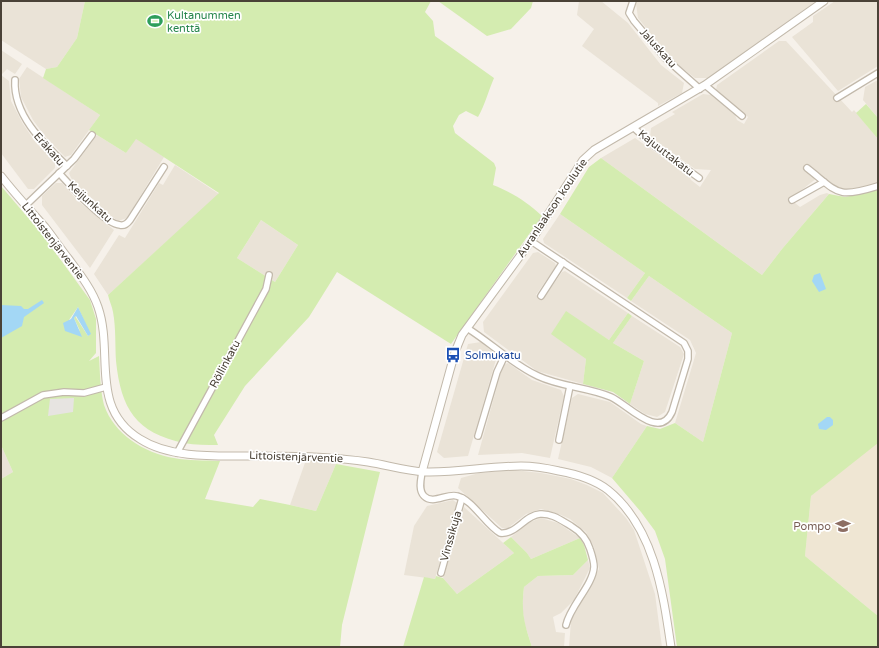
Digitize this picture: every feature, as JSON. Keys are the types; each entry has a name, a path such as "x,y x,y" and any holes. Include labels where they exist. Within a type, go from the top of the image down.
{"street":[{"name":"Jaluskatu","path":"633,1 629,14 634,21 665,58 703,87"},
{"name":"Auranlaakson koulutie","path":"422,472 457,347 462,335 530,241 586,156 703,87 824,1"},
{"path":"837,98 878,73"},
{"name":"Eräkatu","path":"15,80 17,99 29,124 41,140 67,166 26,205"},
{"path":"703,87 742,116"},
{"name":"Kajuuttakatu","path":"634,128 653,145 699,178"},
{"path":"67,166 80,152 92,135"},
{"name":"Keijunkatu","path":"59,173 92,207 112,222 120,225 126,224 130,220 164,167"},
{"path":"808,168 834,190 846,193 855,193 878,186"},
{"name":"Littoistenjärventie","path":"1,176 45,228 75,267 94,298 103,330 106,387 109,399 114,413 131,432 150,445 166,451 192,455 323,457 422,472 531,466 546,468 589,480 607,490 631,516 649,548 661,591 671,647"},
{"path":"792,200 824,182"},
{"path":"467,328 538,376 608,396 648,421 656,423 662,422 669,417 672,412 688,359 686,346 680,340 530,241"},
{"path":"541,296 563,262"},
{"name":"Röllinkatu","path":"177,453 266,289 269,274"},
{"path":"478,436 497,372 505,355"},
{"path":"558,440 570,386"},
{"path":"1,418 43,395 64,392 84,393 106,387"},
{"path":"422,472 420,486 425,497 432,499 457,496 462,498 500,533 509,532 529,518 542,514 550,515 559,519 574,528 586,538 594,562 594,570 569,616 566,625"},
{"name":"Vinssikuja","path":"441,574 462,498"}],"shaded area":[{"path":"1,1 85,1 77,38 57,67 46,69 1,40"},
{"path":"579,1 601,1 628,23 661,65 684,83 682,93 658,106 658,103 582,46 594,29 577,15"},
{"path":"638,1 816,1 708,78 695,78 672,60 638,18 636,4"},
{"path":"835,1 878,1 878,66 838,91 792,37 813,22 813,16"},
{"path":"779,41 786,41 852,112 854,110 878,139 878,184 853,191 843,190 836,188 809,165 806,169 817,178 790,199 800,207 820,195 827,193 829,194 762,275 601,158 635,138 689,176 691,180 700,187 711,170 695,169 650,137 651,128 675,114 672,112 703,94 711,95 735,115 737,120 744,124 748,117 716,90 717,85"},
{"path":"1,50 22,64 15,74 7,69 1,75"},
{"path":"27,67 100,115 71,155 65,157 44,135 33,120 21,97 19,79"},
{"path":"1,75 9,81 11,101 23,124 36,143 55,161 55,168 34,189 28,189 1,153"},
{"path":"878,80 878,118 863,100 865,87"},
{"path":"97,135 126,153 135,138 164,157 127,218 118,221 86,195 71,178 69,173"},
{"path":"175,165 219,194 108,295 94,274 119,235 125,238 159,183 163,185"},
{"path":"56,183 62,183 78,201 114,230 90,268 42,205 42,196"},
{"path":"560,214 645,273 627,298 544,243 543,239"},
{"path":"261,220 298,245 275,282 237,258"},
{"path":"538,252 555,263 556,266 536,295 543,299 562,272 565,271 628,313 609,340 566,312 552,333 586,359 583,384 537,371 484,332 483,322 533,253"},
{"path":"649,276 732,333 703,442 675,423 696,353 690,340 631,301"},
{"path":"632,316 680,347 684,354 665,412 657,417 645,414 630,404 644,361 613,343"},
{"path":"481,342 497,356 468,456 444,458 437,452 468,344"},
{"path":"508,363 532,380 561,390 564,396 550,458 522,453 478,455 503,365"},
{"path":"578,394 610,402 641,424 647,426 612,478 591,467 558,459 572,398"},
{"path":"74,398 73,412 48,416 50,399"},
{"name":"Pompo","path":"877,442 878,616 805,556 811,496"},
{"path":"1,445 13,472 1,479"},
{"path":"306,460 336,464 316,511 290,505"},
{"path":"513,470 541,473 571,479 587,485 603,493 626,518 634,530 655,594 662,647 569,647 571,621 599,569 594,547 586,532 570,519 541,509 526,514 508,528 502,528 458,488 461,478 479,473"},
{"path":"453,500 457,503 435,579 404,575 414,526 427,506"},
{"path":"464,507 514,553 457,594 443,578"},
{"path":"541,518 558,523 580,538 531,559 511,537 530,522"},
{"path":"588,560 590,568 574,600 561,613 553,617 556,632 565,633 564,647 532,647 525,625 522,607 524,587 538,576 573,575"}],"green space":[{"path":"85,1 431,1 425,12 433,21 435,36 494,78 478,117 466,111 459,115 453,126 455,133 494,163 496,168 493,185 519,198 542,216 451,344 337,272 309,317 245,386 214,435 218,445 188,444 168,439 154,433 134,416 122,393 116,361 113,310 108,295 219,193 136,139 126,153 89,130 100,115 43,78 46,69 57,67 77,38","holes":["261,220 298,245 275,282 237,258"]},
{"path":"438,1 533,1 531,8 511,29 487,36"},
{"path":"866,104 878,118 878,139 856,113"},
{"path":"601,158 762,275 829,194 845,197 878,190 878,443 811,496 805,556 878,616 878,647 677,647 665,559 655,531 612,478 647,426 660,429 675,423 703,442 732,333 649,276 631,301 627,298 645,273 560,214 589,167"},
{"path":"1,186 41,233 90,300 96,319 96,353 89,361 99,356 100,380 104,405 115,425 141,447 152,452 179,459 220,461 205,499 253,507 260,499 316,511 336,464 380,472 342,625 340,647 1,647 1,479 13,472 1,445","holes":["78,307 90,334 88,336 75,316 74,318 80,331 69,320"]},
{"path":"566,311 609,340 628,313 632,316 613,343 644,361 630,404 613,392 583,384 586,359 551,334"},
{"path":"511,537 531,559 580,538 584,545 588,560 573,575 538,576 524,587 524,617 532,647 403,647 424,577 435,579 436,576 443,578 457,594 514,553 503,543"}],"water":[{"path":"820,273 826,289 819,292 812,281 814,275"},
{"path":"42,300 44,303 24,317 22,326 1,338 1,305 21,306 24,309 28,309"},
{"path":"78,307 91,334 88,336 76,316 74,318 82,337 65,331 63,323 71,319"},
{"path":"827,417 830,417 833,420 833,425 826,430 819,429 818,424"}],"place":[{"name":"Kultanummen kenttä","path":"155,21"},
{"name":"Solmukatu","path":"453,355"},
{"name":"Pompo","path":"843,526"}]}
